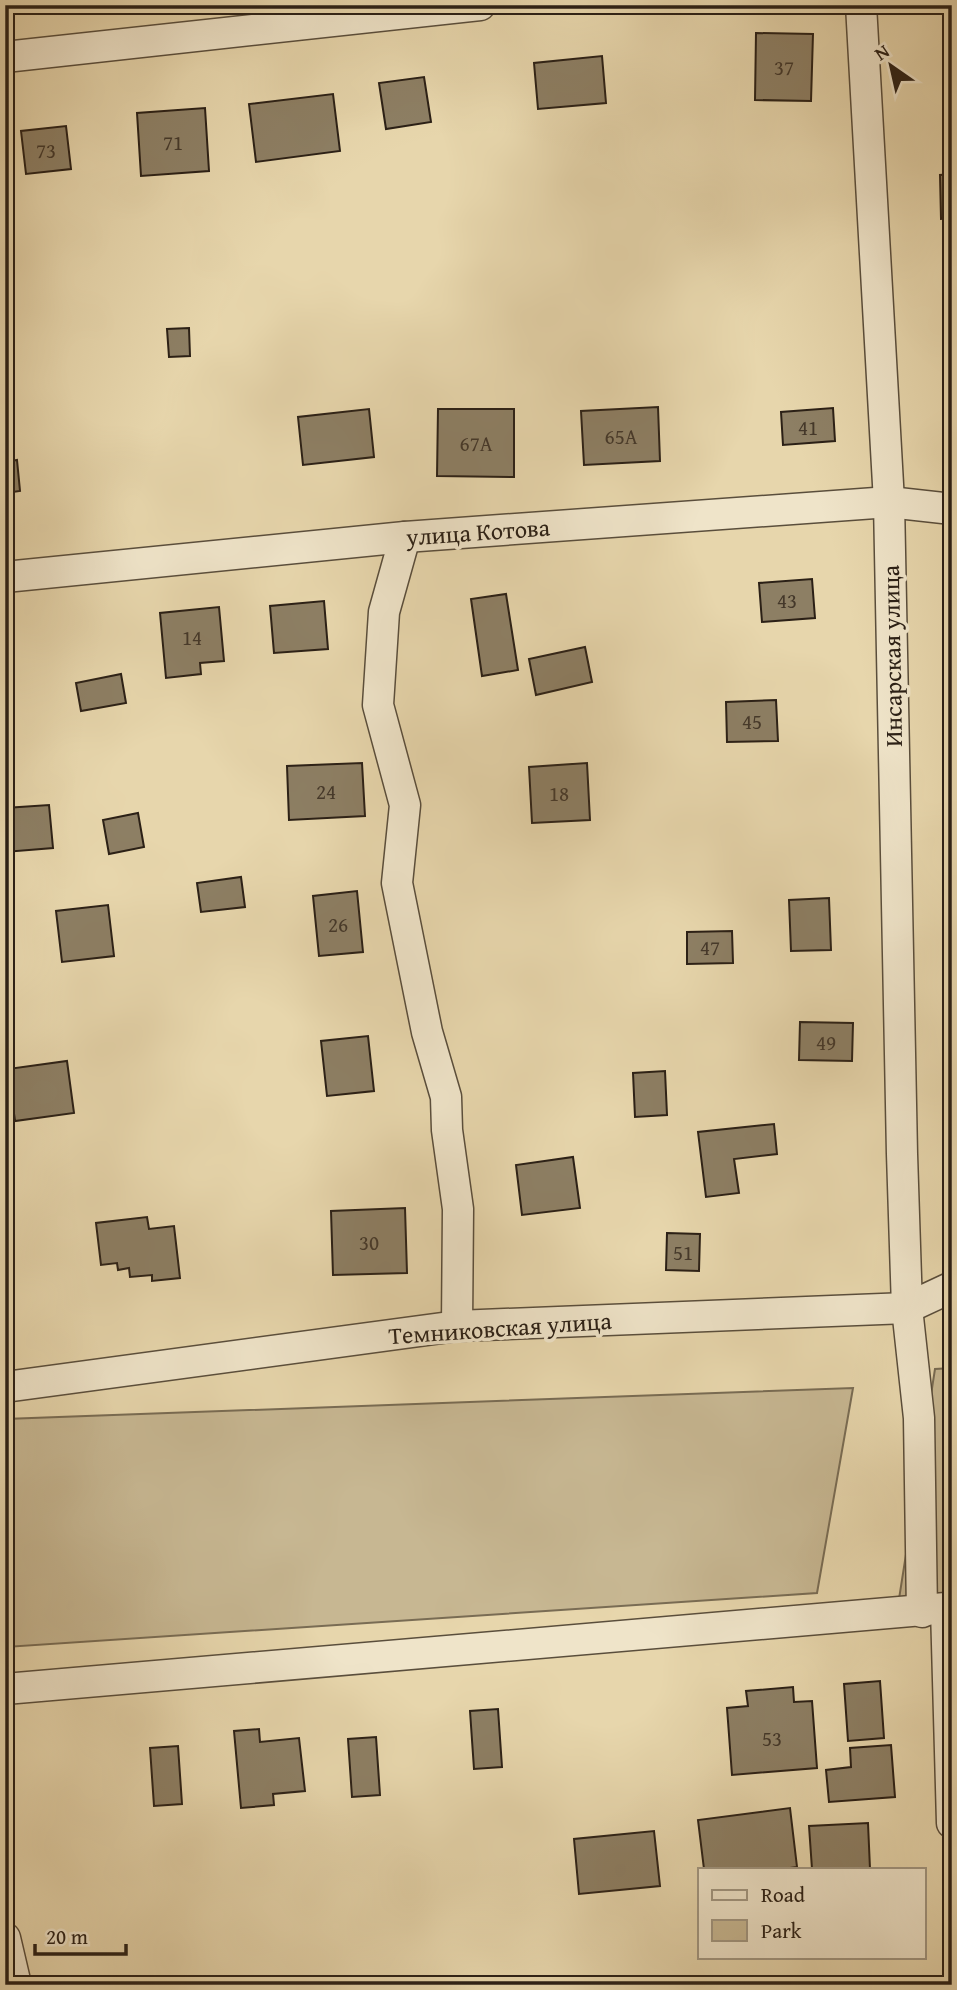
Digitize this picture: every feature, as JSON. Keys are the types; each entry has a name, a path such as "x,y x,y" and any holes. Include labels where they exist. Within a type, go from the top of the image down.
{"street":[{"path":"5,57 480,5"},
{"name":"Инсарская улица","path":"861,5 889,502 907,1308 919,1418 934,1610"},
{"name":"улица Котова","path":"5,577 405,537 889,502 952,509"},
{"path":"405,537 384,612 379,705 405,805 397,883 427,1032 446,1097 447,1130 458,1209 457,1326"},
{"name":"Темниковская улица","path":"5,1387 457,1326 907,1308 952,1287"},
{"path":"5,1689 934,1610 952,1823"},
{"path":"5,1938 16,1985"}],"green space":[{"path":"952,1368 952,1598 899,1599 935,1369"},
{"path":"853,1388 817,1593 6,1647 5,1419"}],"building":[{"path":"756,33 813,34 811,101 755,100"},
{"path":"602,56 606,103 538,109 534,63"},
{"path":"424,77 431,122 386,129 379,83"},
{"path":"333,94 340,151 256,162 249,104"},
{"path":"205,108 209,171 141,176 137,113"},
{"path":"66,126 71,169 26,174 21,131"},
{"path":"952,174 952,218 941,219 940,175"},
{"path":"189,328 190,356 169,357 167,329"},
{"path":"658,407 660,461 584,465 581,411"},
{"path":"833,408 835,441 783,445 781,412"},
{"path":"369,409 374,457 303,465 298,417"},
{"path":"438,409 514,409 514,477 437,476"},
{"path":"17,460 20,491 5,493 5,462"},
{"path":"812,579 815,618 762,622 759,583"},
{"path":"506,594 518,670 482,676 471,599"},
{"path":"324,601 328,649 274,653 270,606"},
{"path":"219,607 224,661 200,663 201,674 166,678 160,613"},
{"path":"585,647 592,682 536,695 529,659"},
{"path":"121,674 126,703 81,711 76,683"},
{"path":"776,700 778,741 727,742 726,702"},
{"path":"362,763 365,816 289,820 287,766"},
{"path":"587,763 590,820 532,823 529,767"},
{"path":"49,805 53,848 5,852 5,808"},
{"path":"138,813 144,847 109,854 103,820"},
{"path":"241,877 245,907 201,912 197,883"},
{"path":"357,891 363,952 319,956 313,896"},
{"path":"829,898 831,950 791,951 789,900"},
{"path":"108,905 114,956 62,962 56,911"},
{"path":"732,931 733,963 687,964 687,932"},
{"path":"800,1022 853,1023 852,1061 799,1060"},
{"path":"368,1036 374,1091 327,1096 321,1041"},
{"path":"67,1061 74,1113 15,1121 8,1069"},
{"path":"665,1071 667,1115 635,1117 633,1073"},
{"path":"774,1124 777,1154 734,1159 739,1193 706,1197 698,1132"},
{"path":"573,1157 580,1208 522,1215 516,1165"},
{"path":"405,1208 407,1273 333,1275 331,1211"},
{"path":"147,1217 149,1229 174,1226 180,1278 152,1281 152,1275 130,1277 129,1268 118,1270 117,1263 101,1265 96,1223"},
{"path":"667,1233 700,1234 699,1271 666,1270"},
{"path":"880,1681 884,1738 848,1741 844,1684"},
{"path":"793,1687 794,1702 812,1701 817,1768 732,1775 727,1708 748,1706 746,1691"},
{"path":"498,1709 502,1767 474,1769 470,1711"},
{"path":"259,1729 260,1742 299,1738 305,1791 273,1794 274,1805 241,1808 234,1731"},
{"path":"376,1737 380,1795 352,1797 348,1739"},
{"path":"891,1745 895,1797 829,1802 826,1770 851,1767 850,1748"},
{"path":"178,1746 182,1804 154,1806 150,1748"},
{"path":"790,1808 797,1867 704,1868 698,1820"},
{"path":"868,1823 870,1868 812,1868 809,1826"},
{"path":"654,1831 660,1886 579,1894 574,1839"}]}
